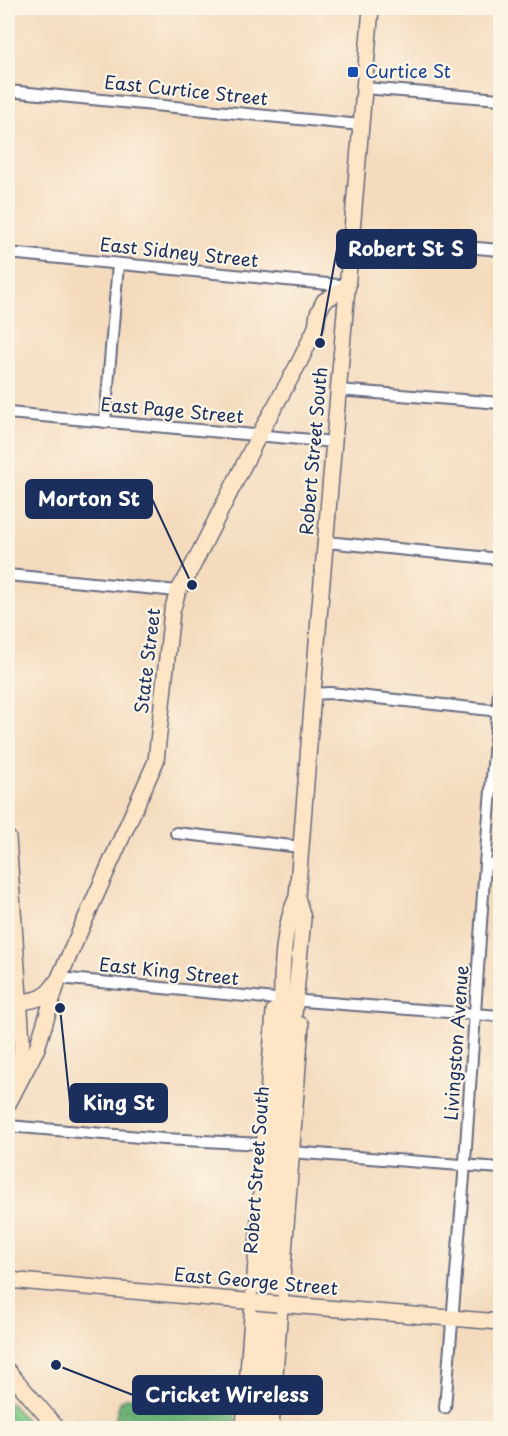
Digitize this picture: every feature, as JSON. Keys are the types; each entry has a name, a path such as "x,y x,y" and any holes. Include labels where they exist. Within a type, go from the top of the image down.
{"main road":[{"name":"Robert Street South","path":"257,1428 285,1057 282,1024 291,974 288,921 297,897 312,694 371,8"},
{"name":"State Street","path":"19,1002 44,997 59,978 156,761 172,611 178,591 300,361 316,327 318,313 324,301 348,286"},
{"path":"316,327 331,322 344,323"},
{"path":"8,838 9,894 22,1052 18,1082"},
{"path":"244,1428 275,999 291,974 302,987 303,1001 278,1304 271,1428"},
{"name":"State Street","path":"8,1104 37,1048 50,1014 59,978"},
{"name":"East George Street","path":"8,1280 501,1322"},
{"path":"8,1371 57,1428"}],"street":[{"path":"364,88 501,99"},
{"name":"East Curtice Street","path":"8,91 361,125"},
{"path":"351,237 501,250"},
{"name":"East Sidney Street","path":"8,253 348,286"},
{"path":"105,422 118,264"},
{"path":"338,390 501,403"},
{"name":"East Page Street","path":"8,413 334,442"},
{"path":"326,542 501,558"},
{"path":"8,575 178,591"},
{"name":"Livingston Avenue","path":"445,1408 501,680"},
{"path":"312,694 330,693 499,711"},
{"path":"176,833 301,848"},
{"path":"486,864 501,865"},
{"name":"East King Street","path":"59,978 275,999"},
{"path":"303,1001 501,1016"},
{"path":"8,1126 152,1138 263,1144"},
{"path":"291,1152 501,1168"}],"green space":[{"path":"161,1395 197,1406 232,1403 235,1409 236,1428 113,1428 120,1402 125,1398"},
{"path":"10,1403 32,1428 8,1428 8,1405"}],"place":[{"name":"Curtice St","path":"353,72"},
{"name":"Robert St S","path":"320,343"},
{"name":"Morton St","path":"192,585"},
{"name":"King St","path":"60,1008"},
{"name":"Cricket Wireless","path":"56,1365"}]}
